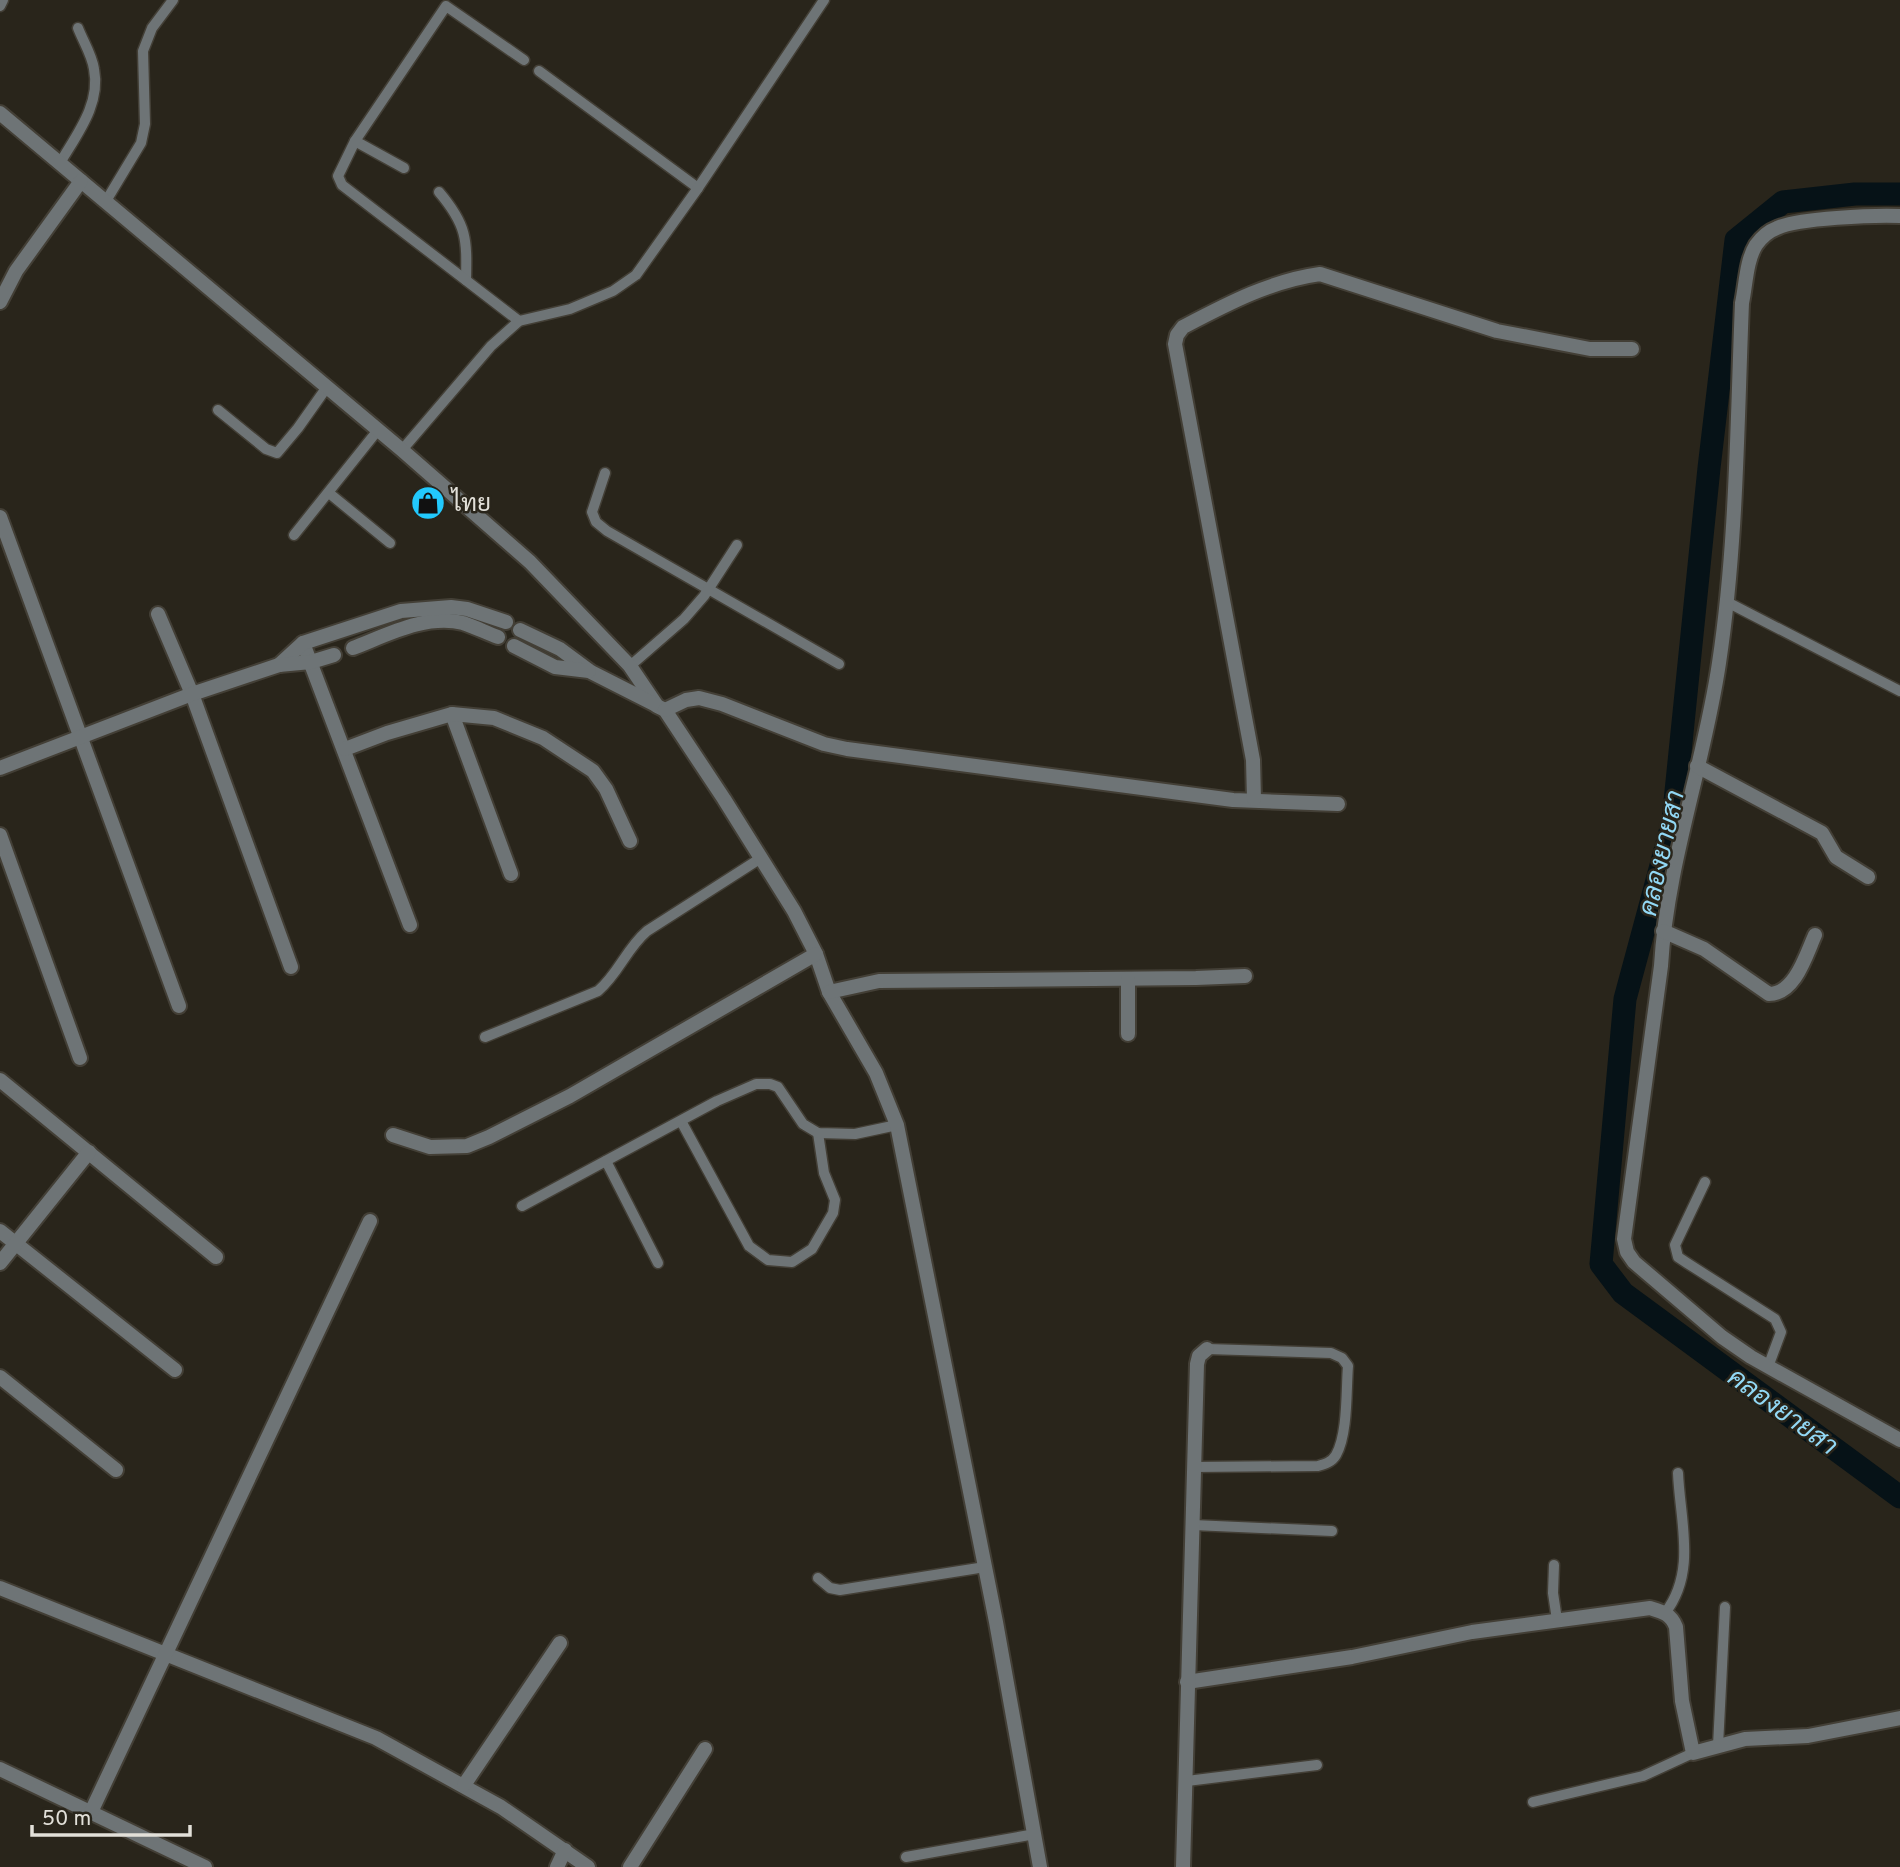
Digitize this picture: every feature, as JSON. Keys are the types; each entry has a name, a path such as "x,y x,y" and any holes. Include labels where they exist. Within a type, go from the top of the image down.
{"street":[{"path":"0,113 402,450 530,562 630,666 761,858 793,911 816,954 829,992 876,1073 897,1125 985,1567 1041,1867"},
{"path":"0,302 16,271 81,181"},
{"path":"1900,216 1792,224 1776,228 1755,247 1742,303 1727,602 1711,712 1682,830 1663,931 1661,966 1624,1239 1627,1252 1634,1262 1722,1337 1768,1367 1900,1440"},
{"path":"1254,799 1253,760 1175,344 1183,327 1263,287 1293,278 1320,274 1497,331 1590,349 1632,349"},
{"path":"0,517 179,1006"},
{"path":"420,608 425,622"},
{"path":"279,665 303,643 378,618 420,608 467,609 506,622"},
{"path":"158,614 192,694 291,967"},
{"path":"353,648 425,622 462,623 498,637"},
{"path":"520,630 560,649 591,672 661,708 699,698 722,704 824,744 847,749 1233,800 1338,804"},
{"path":"303,643 410,925"},
{"path":"514,646 555,667 591,672"},
{"path":"0,768 192,694 279,665 311,662 334,655"},
{"path":"345,749 387,733 452,714 494,718 531,733 574,756 593,771 606,789 630,841"},
{"path":"452,714 511,874"},
{"path":"1697,766 1822,833 1836,857 1868,877"},
{"path":"0,835 80,1058"},
{"path":"1663,931 1704,949 1769,994 1778,994 1789,986 1815,935"},
{"path":"393,1135 430,1147 467,1146 489,1137 570,1096 816,954"},
{"path":"829,992 879,981 1245,976"},
{"path":"1128,979 1128,1034"},
{"path":"0,1080 216,1257"},
{"path":"0,1263 89,1152"},
{"path":"91,1812 370,1221"},
{"path":"0,1231 175,1370"},
{"path":"1183,1867 1197,1364 1199,1356 1207,1349"},
{"path":"0,1377 116,1470"},
{"path":"0,1588 376,1738 464,1785 588,1867"},
{"path":"1187,1682 1352,1657 1472,1632 1650,1608 1673,1619 1676,1628 1682,1701 1693,1754 1745,1740 1808,1736 1900,1718"},
{"path":"464,1785 560,1643"},
{"path":"630,1867 705,1749"},
{"path":"0,1769 205,1867"},
{"path":"557,1867 565,1850"}],"lane":[{"path":"0,6 3,0"},
{"path":"106,201 141,144 145,124 144,51 152,27 173,0"},
{"path":"402,450 491,346 519,321 570,309 627,283 646,263 824,0"},
{"path":"519,321 342,185 338,179 355,141 448,3 524,60"},
{"path":"60,163 94,101 94,66 78,28"},
{"path":"539,71 698,188"},
{"path":"355,141 404,168"},
{"path":"439,192 451,206 466,236 466,280"},
{"path":"218,410 266,449 277,453 327,387"},
{"path":"294,535 378,430"},
{"path":"606,473 593,504 592,512 596,522 607,531 839,664"},
{"path":"328,493 390,543"},
{"path":"630,666 684,619 708,590 737,545"},
{"path":"1727,602 1900,691"},
{"path":"485,1037 598,991 610,981 634,942 647,931 761,858"},
{"path":"522,1206 756,1084 778,1087 803,1124 818,1133 855,1134 897,1125"},
{"path":"681,1121 749,1246 768,1260 792,1262 812,1250 834,1213 835,1200 824,1173 818,1133"},
{"path":"606,1161 658,1263"},
{"path":"1705,1182 1675,1244 1675,1251 1686,1263 1775,1319 1781,1332 1768,1367"},
{"path":"1194,1467 1318,1466 1330,1462 1336,1456 1342,1437 1348,1366 1342,1358 1331,1353 1207,1349"},
{"path":"1665,1613 1681,1586 1685,1560 1678,1473"},
{"path":"1193,1525 1332,1531"},
{"path":"1554,1565 1553,1593 1557,1620"},
{"path":"818,1578 830,1588 840,1590 985,1567"},
{"path":"1718,1746 1725,1607"},
{"path":"1533,1802 1643,1776 1693,1754"},
{"path":"1187,1780 1317,1765"},
{"path":"906,1857 1035,1834"}],"waterway":[{"name":"คลองยายสา","path":"1900,194 1855,194 1783,202 1736,240 1709,468 1673,821 1625,999 1601,1264 1623,1293 1900,1497"}],"place":[{"name":"ไทย","path":"428,503"}]}
